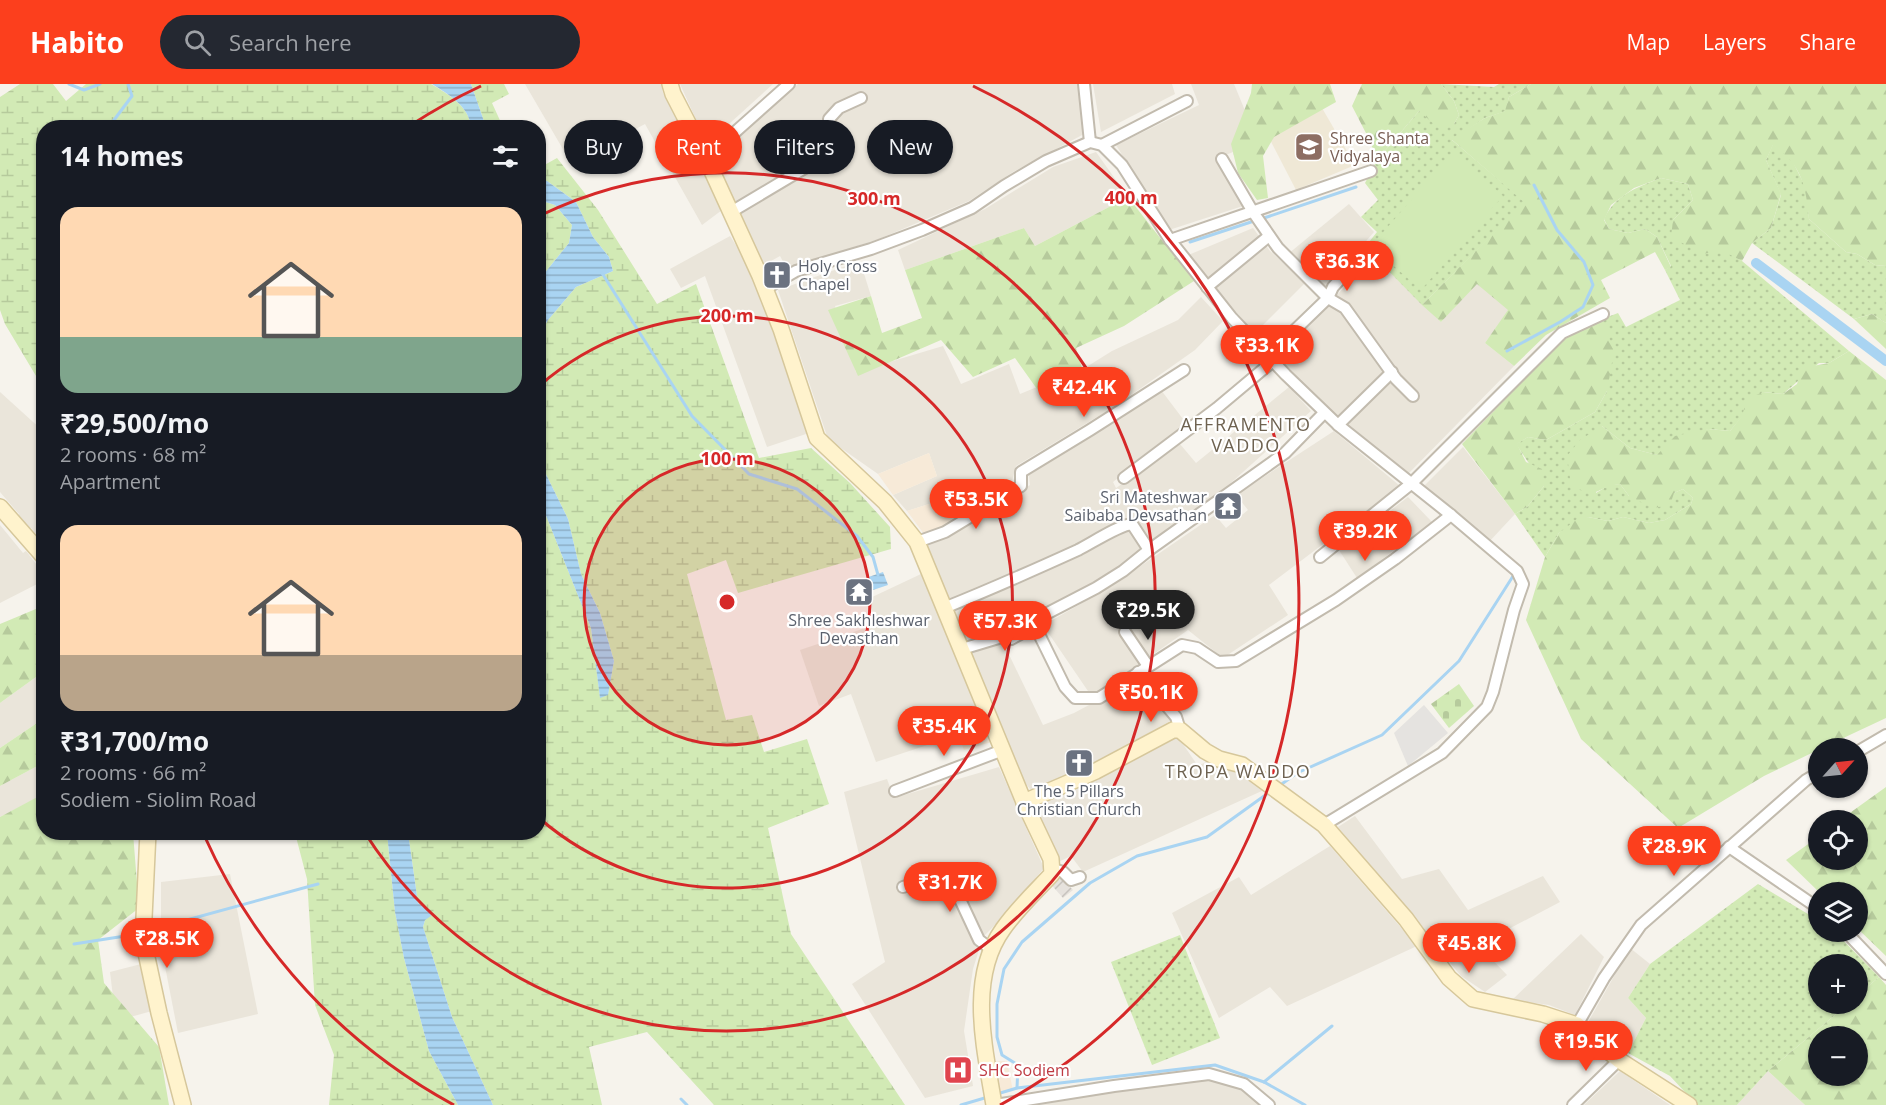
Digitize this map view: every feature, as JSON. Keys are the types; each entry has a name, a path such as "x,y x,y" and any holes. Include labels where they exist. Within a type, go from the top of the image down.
{"main road":[{"path":"670,84 686,120"},
{"path":"713,174 781,329 817,438 885,502 916,542 1024,802 1051,860 1052,874 1001,930 984,970 982,992 984,1039 994,1100"},
{"path":"0,507 36,548"},
{"path":"1024,802 1096,771 1173,730 1180,730 1205,751 1219,759 1242,765 1324,825 1406,920 1449,978 1473,999 1543,1014 1577,1025 1619,1060 1689,1105"},
{"path":"148,840 143,939 183,1105"}],"street":[{"path":"742,126 789,84"},
{"path":"1084,84 1090,142"},
{"path":"731,212 831,153 829,120 839,108 861,98"},
{"path":"765,290 796,271 871,249 972,208 1046,161 1090,142 1102,144 1187,101"},
{"path":"1102,144 1122,165 1170,240 1232,318 1324,413 1452,515 1517,571 1523,584 1487,707 1442,753 1324,825"},
{"path":"1222,159 1253,212 1278,248 1328,298 1345,308 1392,372 1413,396"},
{"path":"1170,240 1371,171"},
{"path":"1207,287 1269,236"},
{"path":"1124,478 1217,408 1271,358 1328,298 1333,287 1366,250"},
{"path":"1320,557 1412,483 1562,333 1603,314"},
{"path":"916,542 945,532 1021,486 1021,472 1184,370"},
{"path":"1338,425 1392,372"},
{"path":"962,649 1002,637 1011,639 1035,626 1042,616 1123,571 1285,453 1324,413"},
{"path":"1035,626 1065,687 1075,698 1099,698 1182,645 1197,648 1218,662 1236,661 1336,600 1395,559 1452,515"},
{"path":"944,608 1015,579 1107,536 1123,525 1132,524 1149,550"},
{"path":"1125,632 1143,669 1176,717 1180,730"},
{"path":"1868,746 1886,735"},
{"path":"895,791 1003,750"},
{"path":"1577,1025 1604,978 1641,925 1808,779"},
{"path":"1729,848 1808,901"},
{"path":"1053,869 1063,872 1071,880 1080,877"},
{"path":"903,887 940,874 951,880 979,940 991,949"},
{"path":"1856,942 1886,974"},
{"path":"1573,1105 1619,1060"},
{"path":"994,1100 1209,1074 1244,1084 1269,1105"}],"shaded area":[{"path":"525,84 661,84 677,120 655,120 655,142 645,124 643,125 643,120 564,120 564,151"},
{"path":"680,84 773,84 733,120 696,120"},
{"path":"798,84 1078,84 1084,134 1013,172 969,201 879,239 787,269 780,256 764,265 721,174 742,174 742,134 754,123 754,174 855,174 855,120 758,120"},
{"path":"1093,84 1172,84 1175,94 1101,132"},
{"path":"1191,84 1234,84 1258,142 1218,158 1243,206 1169,230 1116,145 1199,105"},
{"name":"Shree Shanta Vidyalaya","path":"1318,101 1355,165 1296,190 1264,128"},
{"path":"1096,152 1128,197 1035,246 1024,228 905,270 898,250 985,209 1053,167"},
{"path":"673,174 704,174 722,210 702,225"},
{"path":"1349,204 1374,232 1325,288 1288,254"},
{"path":"1253,228 1270,251 1305,283 1255,333 1186,256"},
{"path":"730,236 746,261 779,343 809,433 767,447 705,276 681,288 670,269"},
{"path":"1374,257 1441,322 1477,283 1509,310 1485,343 1514,366 1408,474 1336,417 1275,358"},
{"path":"860,261 871,296 835,306 856,372 943,346 961,384 1009,364 1020,394 1088,366 1112,351 1178,320 1201,297 1223,321 1195,350 1117,405 1016,466 1011,485 960,520 951,497 907,511 893,495 937,476 929,453 878,474 828,439 778,290"},
{"path":"1289,387 1311,411 1214,498 1113,571 1036,614 1009,636 998,632 965,643 926,543 966,524 1030,485 1029,475 1161,390 1186,423 1113,482 1116,488 1180,444 1196,463"},
{"path":"0,392 36,425 36,534 16,518 19,514 0,492"},
{"path":"1334,431 1400,486 1269,585 1288,615 1223,658 1188,630 1102,690 1090,694 1047,631 1049,622 1110,587 1215,515 1226,528 1248,510 1236,495"},
{"path":"1463,447 1515,514 1488,543 1424,486"},
{"path":"929,453 937,476 893,495 878,474"},
{"path":"951,497 960,520 924,534 907,511"},
{"path":"1408,497 1432,522 1357,578 1339,550"},
{"path":"0,525 23,553 26,551 36,564 36,585 0,603"},
{"path":"921,574 988,725 876,762 851,694 819,706 800,650 877,624 868,599"},
{"path":"1002,640 1043,725 1074,713 1136,680 1172,720 1108,756 1041,788 1030,789 1019,775 968,651"},
{"path":"36,677 36,724 0,748 0,703"},
{"path":"1424,705 1448,733 1408,766 1394,733"},
{"path":"988,725 995,741 964,750 958,735"},
{"path":"1176,734 1198,766 1210,760 1247,776 1264,790 1083,872 1071,856 1056,863 1033,805"},
{"path":"36,767 36,799 0,817 0,786"},
{"path":"999,767 1044,868 1004,916 983,937 973,969 964,1031 973,1086 925,1098 852,984 885,962 844,792 887,779 894,798"},
{"path":"1355,816 1402,879 1439,869 1468,910 1543,876 1560,902 1478,945 1507,975 1485,992 1461,976 1338,827"},
{"path":"1330,846 1417,946 1287,1006 1270,987 1219,1018 1172,913 1239,877 1251,895"},
{"path":"1057,873 1073,890 1063,898 1048,881"},
{"path":"230,874 258,1014 178,1033 161,946 161,882"},
{"path":"1581,934 1604,957 1575,1015 1549,1005 1512,1000"},
{"path":"1630,948 1650,964 1628,998 1646,1018 1628,1053 1587,1024"},
{"path":"141,964 152,1011 116,1021 110,972"},
{"path":"991,1061 1007,1061 1013,1091 995,1095"},
{"path":"1620,1071 1670,1105 1584,1105"},
{"path":"1768,1071 1805,1105 1737,1105"},
{"path":"1210,1079 1236,1086 1262,1105 1037,1105 1169,1083"}],"green space":[{"path":"20,84 53,84 66,101 86,84 431,84 451,96 462,107 469,120 36,120 36,376 5,324 0,310 0,97"},
{"path":"471,84 504,84 509,94 492,103 500,120 484,120"},
{"path":"1252,84 1330,84 1336,102 1274,137 1263,156 1268,198 1257,200 1238,173 1231,144 1251,93"},
{"path":"1362,84 1441,84 1454,101 1459,115 1454,124 1441,130 1419,111 1377,160 1352,106"},
{"path":"1441,84 1494,87 1499,84 1531,84 1509,97 1506,111 1485,118 1452,140 1525,202 1422,305 1365,247 1377,232 1361,217 1378,200 1365,183 1377,160 1419,111 1454,124 1459,115 1454,101"},
{"path":"1531,84 1886,84 1886,266 1875,265 1857,254 1846,252 1809,219 1801,177 1790,160 1773,145 1766,160 1781,194 1771,228 1752,243 1742,261 1721,250 1703,254 1671,237 1673,220 1693,200 1688,184 1661,178 1634,188 1611,205 1604,220 1609,229 1628,233 1645,229 1657,237 1671,267 1665,270 1655,252 1601,280 1610,298 1546,335 1514,366 1485,343 1508,310 1477,284 1441,322 1422,305 1524,202 1451,139 1485,118 1505,111 1509,97"},
{"path":"1773,144 1791,158 1807,190 1809,219 1846,252 1857,254 1875,265 1886,266 1886,323 1872,314 1854,319 1752,243 1771,228 1781,195 1766,160"},
{"path":"1453,152 1503,196 1421,290 1371,246"},
{"path":"557,158 564,167 564,174 570,174 598,210 657,304 696,284 759,458 811,448 850,483 890,527 891,549 738,593 726,560 687,574 726,720 752,715 764,752 807,739 829,804 768,828 791,934 905,1105 714,1105 647,1032 589,1047 602,1105 493,1105 452,1017 423,927 424,908 418,903 409,840 546,840 546,516 591,628 600,697 608,694 614,661 600,613 581,574 568,519 546,474 546,323 576,287 613,271 609,257 593,237 576,202 546,181 546,164"},
{"path":"1661,178 1688,184 1693,200 1673,220 1742,261 1849,351 1829,363 1819,363 1783,394 1763,392 1730,431 1708,429 1657,455 1630,448 1602,426 1596,493 1609,485 1620,484 1629,496 1674,493 1683,489 1693,498 1691,504 1665,520 1649,523 1623,517 1608,521 1588,517 1559,533 1545,557 1515,514 1527,507 1544,486 1516,444 1528,437 1546,440 1595,412 1607,391 1592,323 1618,313 1626,327 1680,300 1665,270 1671,266 1657,237 1645,229 1628,233 1609,229 1604,219 1614,203 1635,189"},
{"path":"1128,197 1194,281 1124,326 1076,348 1084,375 1037,389 1015,358 973,377 941,340 858,376 828,310 871,296 882,333 922,318 905,270 1024,228 1035,246"},
{"path":"546,202 555,205 572,225 569,243 546,271"},
{"path":"1872,314 1886,323 1886,349 1854,319"},
{"path":"1592,323 1605,327 1614,351 1607,391 1595,412 1546,440 1528,437 1517,444 1526,462 1542,469 1544,486 1527,507 1515,514 1462,444 1570,332"},
{"path":"1849,351 1886,380 1886,718 1843,738 1808,738 1808,755 1764,776 1678,828 1581,739 1526,620 1545,557 1559,533 1577,519 1588,517 1608,521 1623,517 1649,523 1665,520 1691,504 1693,498 1683,489 1674,493 1670,505 1653,508 1629,496 1620,484 1592,493 1580,490 1571,485 1567,456 1580,440 1602,426 1630,448 1657,455 1675,436 1708,429 1730,431 1742,416 1747,399 1763,392 1783,394 1797,384 1802,368 1829,363"},
{"path":"36,609 36,677 0,703 0,624"},
{"path":"1459,684 1474,706 1449,728 1431,704"},
{"path":"36,724 36,767 0,786 0,748"},
{"path":"1886,787 1886,956 1868,939 1868,882 1809,882 1786,860 1808,844 1808,870 1868,870 1868,810 1854,810"},
{"path":"36,798 36,840 134,840 139,908 98,940 104,983 159,1047 169,1105 0,1105 0,817"},
{"path":"297,840 388,840 395,912 404,958 429,1051 458,1105 329,1105 334,1055 315,1005 307,879"},
{"path":"1758,884 1808,914 1808,942 1845,942 1857,954 1808,954 1808,1014 1836,1014 1822,1026 1808,1026 1808,1038 1768,1071 1737,1105 1697,1105 1670,1076 1628,1053 1646,1018 1628,998 1650,964"},
{"path":"1180,935 1220,1038 1152,1065 1111,962"},
{"path":"1868,966 1879,977 1868,986"},
{"path":"1879,977 1886,985 1886,1105 1805,1105 1768,1071 1808,1038 1808,1086 1868,1086 1868,1026 1822,1026 1836,1014 1868,1014 1868,986"}],"water":[{"path":"432,84 471,84 484,120 469,120 462,107 451,96"},
{"path":"546,181 576,202 593,237 609,257 613,271 576,287 546,323 546,271 569,243 572,225 555,205 546,202"},
{"path":"546,474 568,519 581,574 600,613 614,661 608,695 600,698 591,628 546,516"},
{"path":"883,572 888,585 864,593 860,580"},
{"path":"388,840 409,840 418,903 430,910 431,916 425,920 423,927 452,1017 493,1105 458,1105 429,1051 404,958 395,912"}],"waterway":[{"path":"69,84 84,90 100,84"},
{"path":"114,120 132,96 128,84"},
{"path":"1507,351 1583,307 1593,285 1584,262 1557,230 1534,185"},
{"path":"1261,219 1356,187"},
{"path":"1190,242 1254,221"},
{"path":"1756,263 1886,361"},
{"path":"602,273 692,416 749,474 797,489 857,536 873,557 878,575"},
{"path":"1279,786 1297,773 1382,735 1459,661 1515,573"},
{"path":"1017,1088 1018,1065 1002,1055 997,1037 997,1004 1004,969 1022,942 1090,883 1137,856 1207,837 1271,791"},
{"path":"150,930 318,884"},
{"path":"74,944 138,934"},
{"path":"1264,1082 1332,1026"},
{"path":"997,1094 1017,1088 1215,1065 1264,1082 1305,1105"},
{"path":"961,1105 988,1097"},
{"path":"681,1099 687,1105"}],"place":[{"name":"Shree Shanta Vidyalaya","path":"1309,147"},
{"name":"Holy Cross Chapel","path":"777,275"},
{"name":"Sri Mateshwar Saibaba Devsathan","path":"1228,506"},
{"name":"Shree Sakhleshwar Devasthan","path":"859,592"},
{"name":"The 5 Pillars Christian Church","path":"1079,763"},
{"name":"SHC Sodiem","path":"958,1070"}],"district":[{"name":"AFFRAMENTO VADDO","path":"1246,434"},
{"name":"TROPA WADDO","path":"1238,771"}]}
